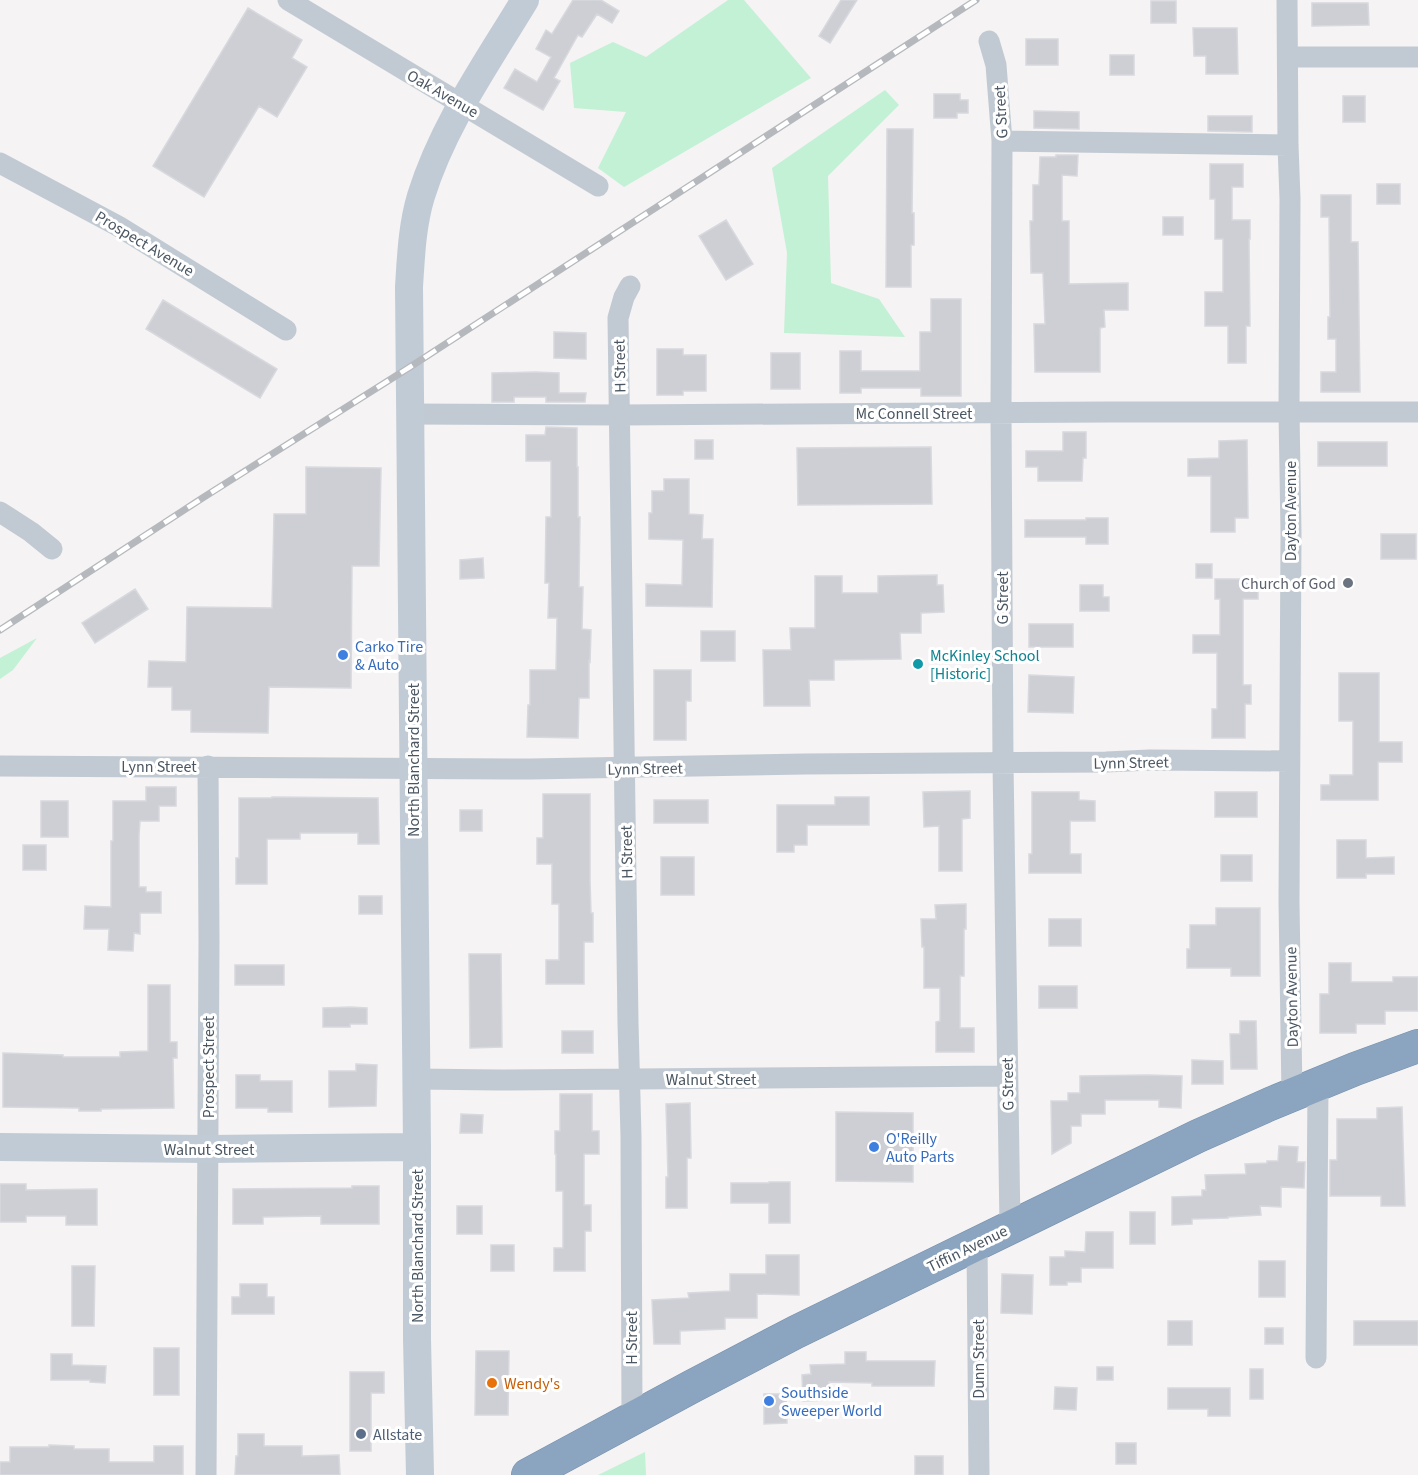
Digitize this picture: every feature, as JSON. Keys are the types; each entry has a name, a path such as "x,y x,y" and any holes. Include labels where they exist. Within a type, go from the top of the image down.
{"highway":[{"name":"Tiffin Avenue","path":"528,1475 775,1343 1198,1136 1305,1090 1418,1046"}],"street":[{"name":"Oak Avenue","path":"288,0 598,186"},
{"name":"North Blanchard Street","path":"420,1475 409,287 413,235 421,197 434,160 462,104 525,0"},
{"name":"Dayton Avenue","path":"1287,0 1291,533 1289,902 1305,1090 1316,1358"},
{"name":"G Street","path":"989,41 996,65 1002,141 1003,763 1010,1227"},
{"path":"1288,57 1418,57"},
{"path":"1002,141 1288,145"},
{"name":"Prospect Avenue","path":"0,163 118,226 286,330"},
{"name":"H Street","path":"630,286 618,318 630,1079 632,1420"},
{"name":"Mc Connell Street","path":"410,414 1418,412"},
{"path":"0,512 52,549"},
{"name":"Lynn Street","path":"0,766 625,768 1150,760 1289,761"},
{"name":"Prospect Street","path":"206,1475 208,766"},
{"name":"Walnut Street","path":"416,1079 1007,1076"},
{"name":"Walnut Street","path":"0,1147 208,1149 417,1146"},
{"name":"Dunn Street","path":"977,1244 979,1475"}],"green space":[{"path":"728,0 744,0 811,78 624,187 598,168 626,112 574,108 570,63 613,42 646,57"},
{"path":"885,90 899,105 828,176 831,283 879,299 905,337 784,333 787,253 772,168"},
{"path":"37,638 13,670 0,679 0,658"},
{"path":"645,1452 646,1475 598,1475"}],"building":[{"path":"573,0 601,0 619,11 612,23 597,14 582,37 578,35 554,78 560,81 543,110 504,88 515,69 537,82 551,57 536,49 546,30 552,34"},
{"path":"841,0 857,0 830,43 819,36"},
{"path":"1151,1 1176,1 1176,23 1151,23"},
{"path":"1312,3 1368,3 1369,25 1312,26"},
{"path":"248,8 302,40 292,58 307,67 277,117 259,106 204,197 153,166"},
{"path":"1193,28 1237,28 1238,74 1206,74 1206,56 1194,56"},
{"path":"1026,39 1058,39 1058,65 1026,65"},
{"path":"1110,55 1134,55 1134,75 1110,75"},
{"path":"934,94 960,94 960,100 968,100 968,113 957,113 957,118 934,118"},
{"path":"1343,96 1365,96 1365,122 1343,122"},
{"path":"1034,111 1079,112 1079,129 1034,128"},
{"path":"1208,116 1252,116 1252,132 1208,131"},
{"path":"887,129 913,129 914,245 911,245 911,287 886,287"},
{"path":"1056,155 1078,155 1077,176 1062,175 1062,221 1069,221 1069,284 1128,283 1128,310 1104,310 1105,327 1100,328 1100,372 1035,372 1034,324 1045,324 1043,273 1031,273 1030,221 1033,221 1033,185 1039,185 1040,157 1056,157"},
{"path":"1210,164 1243,164 1243,187 1232,187 1232,220 1250,220 1250,326 1246,326 1246,363 1228,363 1228,326 1205,326 1205,292 1223,292 1223,239 1215,239 1215,199 1210,199"},
{"path":"1377,184 1400,184 1400,204 1377,204"},
{"path":"1321,195 1351,195 1351,242 1358,242 1360,392 1321,392 1321,372 1336,372 1336,339 1328,339 1328,317 1330,317 1329,217 1321,217"},
{"path":"1163,217 1183,217 1183,235 1163,235"},
{"path":"726,220 753,264 726,280 699,236"},
{"path":"931,299 961,299 961,396 921,396 921,388 861,388 861,393 840,393 840,351 861,351 861,371 920,371 920,332 931,332"},
{"path":"163,300 277,369 260,398 146,329"},
{"path":"554,332 586,333 586,359 554,358"},
{"path":"657,349 683,349 683,355 706,355 706,391 683,391 683,395 657,395"},
{"path":"771,353 800,353 800,389 771,389"},
{"path":"492,373 559,373 559,393 586,393 585,402 546,402 546,397 514,397 514,402 492,402"},
{"path":"546,427 577,428 578,517 580,517 579,587 583,587 582,629 591,630 589,698 579,698 578,738 527,737 530,670 556,670 557,618 548,618 549,583 545,583 546,517 551,517 551,461 526,461 526,435 545,435"},
{"path":"1063,432 1086,432 1086,458 1083,458 1082,481 1038,481 1038,467 1026,467 1026,451 1063,451"},
{"path":"695,440 713,440 713,459 695,459"},
{"path":"1247,440 1248,518 1235,518 1235,532 1211,532 1211,476 1188,476 1188,459 1219,458 1219,441"},
{"path":"1318,442 1387,442 1387,466 1318,466"},
{"path":"931,447 932,504 798,505 797,448"},
{"path":"306,467 381,468 379,566 352,566 351,688 269,687 268,733 191,732 191,710 172,710 172,687 148,687 149,661 186,662 187,607 272,608 274,514 306,514"},
{"path":"664,479 689,479 689,514 703,515 702,539 713,539 712,607 646,606 646,584 682,585 683,540 649,539 652,491 664,491"},
{"path":"1086,518 1108,518 1108,544 1086,544 1086,537 1025,537 1025,520 1086,520"},
{"path":"1381,534 1416,534 1416,559 1381,559"},
{"path":"483,558 484,578 460,579 460,560"},
{"path":"1196,564 1212,564 1212,578 1196,578"},
{"path":"937,575 937,585 943,585 944,612 921,613 921,633 900,633 901,659 834,660 834,680 809,680 810,706 764,706 763,650 791,650 790,628 815,628 815,576 842,576 842,593 878,593 878,576"},
{"path":"1215,579 1258,579 1258,599 1243,599 1243,685 1251,685 1251,704 1245,704 1245,738 1212,738 1212,709 1217,709 1217,653 1193,653 1193,635 1220,635 1220,599 1215,599"},
{"path":"1080,585 1103,585 1103,597 1109,597 1109,611 1080,611"},
{"path":"135,589 148,609 95,643 82,623"},
{"path":"1029,624 1073,624 1073,647 1029,647"},
{"path":"701,631 735,631 735,661 701,661"},
{"path":"654,670 691,670 691,701 686,701 686,740 654,740"},
{"path":"1339,673 1379,673 1379,742 1402,742 1402,762 1378,762 1378,800 1321,800 1321,785 1330,785 1330,775 1353,775 1353,721 1339,721"},
{"path":"1029,675 1074,677 1073,713 1028,712"},
{"path":"146,787 176,787 176,806 159,806 159,821 140,821 139,887 146,887 146,892 161,892 161,913 140,913 140,934 134,933 133,951 108,950 109,929 84,929 85,906 111,907 113,801 146,801"},
{"path":"970,791 970,818 962,819 962,871 939,871 939,826 924,827 923,792"},
{"path":"1032,792 1079,792 1079,800 1095,801 1095,821 1070,821 1070,854 1081,854 1081,873 1029,873 1029,854 1032,854"},
{"path":"1215,792 1257,792 1257,817 1215,817"},
{"path":"543,794 590,794 593,942 584,942 584,984 546,984 546,960 559,960 559,904 552,904 552,864 537,864 537,838 543,838"},
{"path":"835,797 869,797 869,825 807,825 807,845 794,845 794,852 777,852 777,805 835,805"},
{"path":"239,798 378,798 379,844 358,844 358,833 300,833 300,839 267,839 267,884 236,884 236,858 239,858"},
{"path":"654,800 708,800 708,823 654,823"},
{"path":"41,801 68,801 68,837 41,837"},
{"path":"460,810 482,810 482,831 460,831"},
{"path":"1337,840 1366,840 1366,858 1394,857 1394,874 1366,874 1366,878 1337,878"},
{"path":"23,845 46,845 46,870 23,870"},
{"path":"1221,855 1252,855 1252,881 1221,881"},
{"path":"661,857 694,857 694,895 661,895"},
{"path":"359,896 382,896 382,914 359,914"},
{"path":"966,904 964,976 960,976 960,1028 974,1028 974,1052 936,1052 936,1022 940,1021 940,988 924,988 921,919 936,919 935,905"},
{"path":"1216,908 1260,908 1260,976 1231,976 1231,968 1187,968 1190,925 1216,925"},
{"path":"1049,919 1081,919 1081,946 1049,946"},
{"path":"469,954 501,954 502,1047 470,1048"},
{"path":"1329,963 1351,963 1351,982 1393,982 1393,977 1418,977 1418,1011 1385,1011 1385,1024 1356,1024 1356,1033 1320,1033 1320,994 1329,994"},
{"path":"235,965 284,965 284,985 235,985"},
{"path":"148,985 170,985 170,1042 177,1042 177,1058 173,1058 174,1108 79,1111 79,1108 3,1107 3,1053 63,1055 63,1057 120,1057 120,1052 148,1051"},
{"path":"1039,986 1077,986 1077,1008 1039,1008"},
{"path":"323,1008 367,1008 367,1024 350,1024 350,1027 323,1027"},
{"path":"1240,1021 1256,1021 1257,1069 1231,1069 1230,1034 1240,1034"},
{"path":"562,1031 593,1031 593,1053 562,1053"},
{"path":"1192,1060 1223,1061 1223,1084 1192,1084"},
{"path":"356,1064 377,1065 376,1106 329,1107 329,1071 356,1071"},
{"path":"236,1075 260,1075 260,1081 292,1081 292,1112 268,1112 268,1108 236,1108"},
{"path":"1080,1076 1182,1076 1181,1108 1159,1107 1159,1100 1105,1100 1105,1114 1081,1114 1081,1126 1071,1126 1071,1143 1052,1154 1051,1101 1068,1101 1068,1093 1080,1093"},
{"path":"560,1094 592,1094 592,1131 599,1131 599,1154 584,1154 584,1205 591,1205 591,1231 585,1231 585,1271 554,1271 554,1248 563,1248 563,1191 556,1191 555,1154 555,1131 560,1131"},
{"path":"690,1103 691,1158 687,1158 687,1208 666,1208 666,1177 668,1177 666,1104"},
{"path":"1402,1107 1405,1206 1381,1206 1381,1196 1330,1196 1330,1160 1337,1160 1337,1119 1377,1119 1377,1108"},
{"name":"O'Reilly Auto Parts","path":"836,1112 913,1113 913,1182 836,1181"},
{"path":"461,1114 483,1115 482,1133 460,1133"},
{"path":"1279,1146 1298,1147 1297,1162 1305,1162 1304,1188 1281,1187 1281,1207 1260,1206 1261,1215 1192,1219 1192,1224 1172,1225 1172,1197 1202,1196 1202,1190 1206,1190 1205,1175 1246,1174 1245,1164 1278,1161"},
{"path":"790,1182 790,1223 769,1223 769,1203 731,1203 731,1183"},
{"path":"0,1184 26,1184 26,1190 97,1189 97,1225 66,1225 66,1216 26,1216 26,1222 0,1222"},
{"path":"352,1186 379,1186 379,1224 321,1224 321,1216 263,1217 263,1224 233,1224 233,1189 352,1188"},
{"path":"457,1206 482,1206 482,1234 457,1234"},
{"path":"1130,1212 1155,1212 1155,1244 1130,1244"},
{"path":"1086,1232 1113,1232 1113,1268 1081,1268 1081,1282 1050,1285 1050,1257 1065,1257 1065,1251 1085,1252"},
{"path":"491,1245 514,1245 514,1271 491,1271"},
{"path":"766,1255 799,1255 799,1295 757,1294 757,1318 725,1318 725,1329 680,1331 680,1344 654,1344 652,1300 689,1298 688,1293 730,1291 730,1274 766,1274"},
{"path":"1259,1261 1285,1261 1285,1297 1259,1297"},
{"path":"72,1266 95,1266 94,1326 72,1326"},
{"path":"1002,1274 1033,1275 1032,1314 1001,1313"},
{"path":"240,1284 267,1284 267,1297 274,1297 274,1314 232,1314 232,1297 240,1297"},
{"path":"1168,1321 1192,1321 1192,1345 1168,1345"},
{"path":"1354,1321 1418,1321 1418,1345 1354,1345"},
{"path":"1265,1328 1283,1328 1283,1344 1265,1344"},
{"path":"154,1348 179,1348 179,1395 154,1395"},
{"name":"Wendy's","path":"476,1351 509,1351 508,1415 475,1415"},
{"path":"845,1352 866,1352 866,1361 935,1361 934,1386 872,1386 872,1383 829,1382 829,1400 803,1401 802,1375 811,1374 810,1365 845,1364"},
{"path":"51,1354 72,1354 72,1365 106,1366 105,1383 90,1382 90,1380 51,1380"},
{"path":"1097,1367 1113,1367 1113,1380 1097,1380"},
{"path":"1250,1369 1263,1369 1263,1399 1250,1399"},
{"path":"350,1372 384,1372 384,1393 371,1393 371,1451 350,1451"},
{"path":"1055,1387 1077,1388 1076,1410 1054,1409"},
{"path":"1168,1388 1230,1388 1230,1416 1208,1416 1208,1409 1168,1409"},
{"path":"764,1394 786,1394 787,1423 764,1424"},
{"path":"238,1434 264,1434 264,1446 302,1446 302,1456 339,1455 340,1475 235,1475"},
{"path":"1116,1443 1136,1443 1136,1464 1116,1464"},
{"path":"49,1445 74,1446 74,1449 109,1449 109,1462 154,1462 154,1446 183,1446 183,1475 0,1475 0,1462 10,1462 10,1447 49,1447"},
{"path":"915,1456 943,1456 943,1475 915,1475"}],"railway":[{"path":"0,630 976,0"}],"place":[{"name":"Church of God","path":"1348,583"},
{"name":"Carko Tire & Auto","path":"343,655"},
{"name":"McKinley School [Historic]","path":"918,664"},
{"name":"O'Reilly Auto Parts","path":"874,1147"},
{"name":"Wendy's","path":"492,1383"},
{"name":"Southside Sweeper World","path":"769,1401"},
{"name":"Allstate","path":"361,1434"}]}
